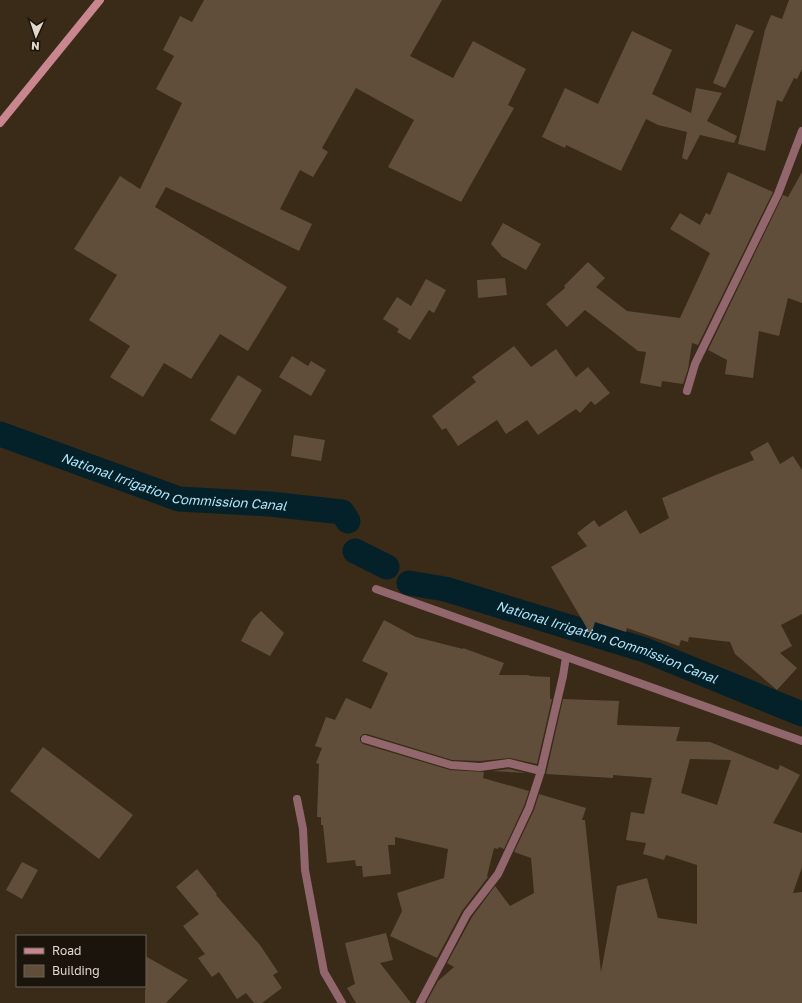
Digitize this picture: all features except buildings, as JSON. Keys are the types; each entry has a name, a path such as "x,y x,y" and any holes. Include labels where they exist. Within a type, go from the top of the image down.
{"main road":[{"path":"0,122 100,0"}],"street":[{"path":"687,392 695,364 778,194 802,131"},
{"path":"376,588 802,741"},
{"path":"420,1003 467,914 498,874 529,808 541,771 566,657"},
{"path":"364,740 451,765 480,767 509,763 541,771"},
{"path":"297,799 303,829 305,870 324,972 342,1003"}],"waterway":[{"name":"National Irrigation Commission Canal","path":"0,434 179,499 270,504 342,512 348,521"},
{"name":"National Irrigation Commission Canal","path":"355,551 387,567"},
{"name":"National Irrigation Commission Canal","path":"409,583 445,589 645,650 802,714"}]}
